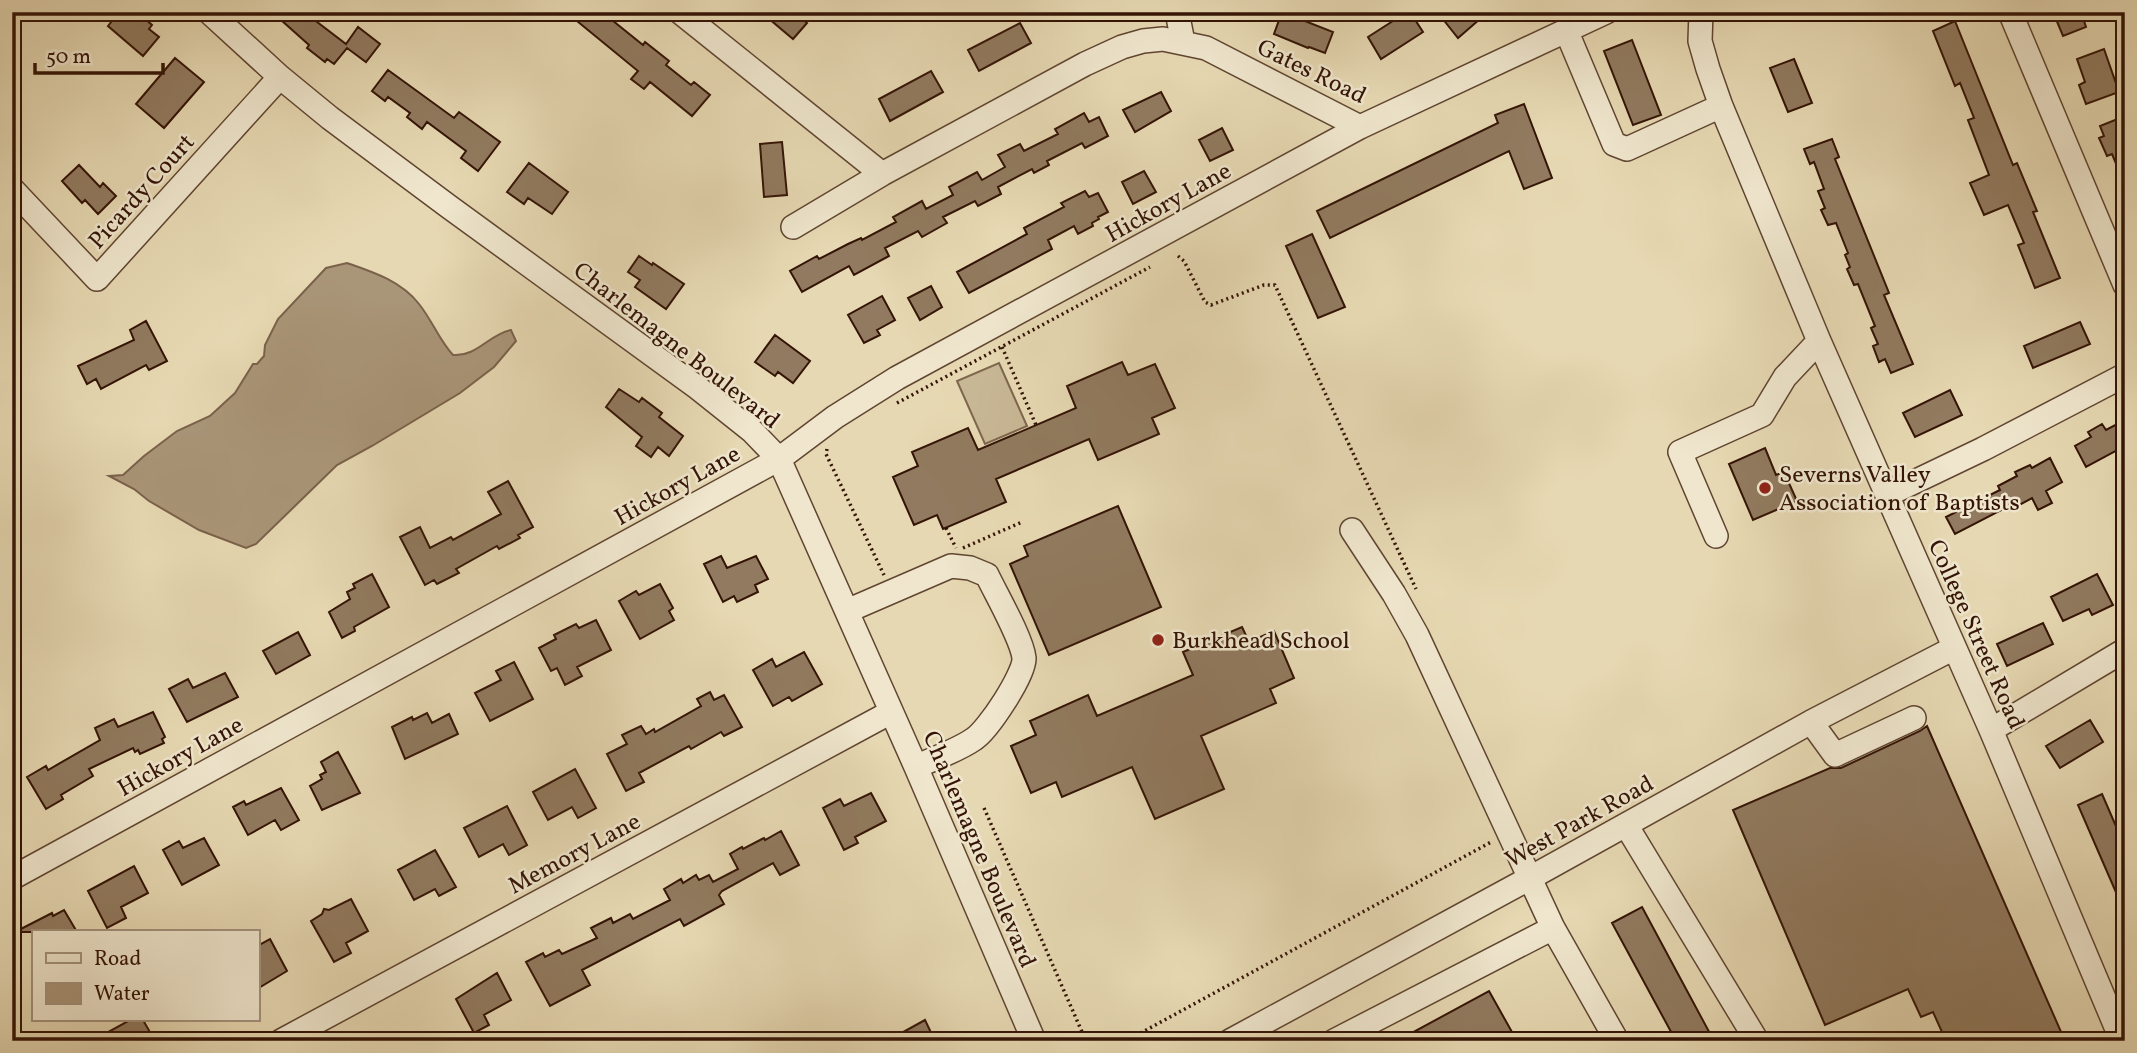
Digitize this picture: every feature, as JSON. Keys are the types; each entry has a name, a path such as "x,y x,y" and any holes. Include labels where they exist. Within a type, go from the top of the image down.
{"street":[{"name":"Charlemagne Boulevard","path":"209,12 280,77 330,118 698,388 752,431 779,459 916,766 1034,1041"},
{"path":"680,12 882,174"},
{"path":"1177,12 1183,42"},
{"name":"Gates Road","path":"793,227 882,174 1084,64 1143,41 1163,39 1206,48 1360,127 1606,12"},
{"name":"College Street Road","path":"1701,12 1700,41 1721,106 1819,341 1991,730 2122,1037"},
{"path":"2010,12 2125,285"},
{"path":"1566,30 1614,144 1627,149 1721,106"},
{"name":"Picardy Court","path":"12,189 97,279 280,77"},
{"name":"Hickory Lane","path":"12,878 779,459 835,417 897,378 1360,127"},
{"path":"1716,536 1679,452 1762,415 1784,377 1819,341"},
{"path":"1887,495 1983,449 2125,374"},
{"path":"1352,530 1417,635 1553,928 1617,1041"},
{"path":"847,611 951,566 970,568 986,575 1021,645 1024,660 1021,675 1000,709 976,738 916,766"},
{"name":"West Park Road","path":"1240,1038 1811,722 1954,648"},
{"path":"1991,730 2125,650"},
{"name":"Memory Lane","path":"281,1041 891,712"},
{"path":"1811,722 1835,755 1914,718"},
{"path":"1626,825 1757,1041"},
{"path":"1335,1041 1553,928"}],"path":[{"path":"1178,257 1184,261 1205,302 1211,305 1264,285 1275,285 1419,597"},
{"path":"892,406 1150,267"},
{"path":"1002,346 1036,425"},
{"path":"831,443 826,454 887,580"},
{"path":"946,527 957,551"},
{"path":"984,808 1086,1041"},
{"path":"1126,1041 1499,838"}],"shaded area":[{"path":"999,363 1027,426 985,444 957,381"}],"water":[{"path":"347,263 386,278 404,289 424,310 453,355 476,349 511,330 516,341 494,367 460,393 337,465 256,544 246,548 199,530 109,476 123,475 177,431 210,416 235,393 253,364 257,364 264,356 265,345 278,319 326,268"}],"building":[{"path":"119,12 137,12 152,25 149,29 159,37 143,56 108,26"},
{"path":"272,12 304,12 346,44 358,27 380,44 366,62 347,48 334,64 327,59 325,62 307,48 309,45"},
{"path":"566,12 602,12 643,45 645,42 669,61 666,65 691,85 694,82 710,95 692,116 650,82 644,89 631,79 638,71"},
{"path":"761,12 794,12 807,23 793,39"},
{"path":"1282,12 1333,32 1325,53 1274,34"},
{"path":"1410,12 1423,32 1381,59 1368,37"},
{"path":"1449,12 1488,12 1458,38 1442,18"},
{"path":"2053,12 2081,12 2086,27 2063,36"},
{"path":"1955,21 2013,165 2017,163 2037,211 2033,212 2060,278 2035,288 2018,245 2024,243 2008,205 1984,215 1970,183 1989,175 1968,120 1974,118 1960,83 1955,86 1933,31"},
{"path":"1020,23 1031,43 979,71 968,50"},
{"path":"1632,40 1661,115 1633,125 1604,51"},
{"path":"2104,49 2119,92 2086,104 2079,85 2085,82 2077,59"},
{"path":"175,58 204,82 164,128 136,104"},
{"path":"1794,59 1812,103 1788,112 1770,68"},
{"path":"388,70 454,118 459,112 500,142 478,171 461,158 466,151 427,122 422,129 407,117 410,113 388,97 385,101 372,91"},
{"path":"931,71 943,92 890,121 879,99"},
{"path":"1161,92 1171,111 1135,132 1123,110"},
{"path":"1524,104 1552,178 1524,189 1509,151 1330,238 1317,211 1498,123 1495,115"},
{"path":"1084,113 1089,122 1099,117 1108,136 1085,148 1082,143 1047,161 1049,165 1034,173 1032,169 998,187 1001,194 978,206 975,201 943,217 947,223 922,237 918,231 885,248 889,256 854,275 849,266 802,292 790,271 817,256 819,259 896,222 893,217 922,201 926,209 953,195 949,187 977,172 982,180 1005,167 998,155 1020,144 1024,151 1058,134 1055,129"},
{"path":"2125,116 2125,185 2112,154 2107,156 2099,138 2104,136 2100,126"},
{"path":"1222,128 1233,150 1210,161 1199,140"},
{"path":"1832,139 1839,157 1835,159 1889,293 1884,295 1913,364 1891,373 1885,359 1879,362 1873,346 1878,344 1871,328 1875,326 1858,284 1854,285 1847,269 1850,267 1845,255 1848,253 1836,223 1828,225 1821,210 1825,208 1818,191 1824,189 1814,162 1810,164 1804,149"},
{"path":"782,142 787,195 764,197 760,144"},
{"path":"529,163 568,192 552,214 528,198 524,204 507,192"},
{"path":"79,165 100,187 103,183 116,196 98,214 85,200 82,203 62,181"},
{"path":"1144,171 1156,192 1133,204 1122,182"},
{"path":"1085,191 1089,197 1098,193 1108,212 1098,217 1099,219 1092,223 1093,226 1078,234 1074,226 1048,240 1052,249 969,293 957,272 1027,234 1024,228 1064,207 1061,203"},
{"path":"1312,234 1345,307 1318,318 1286,246"},
{"path":"639,256 684,284 666,309 635,287 640,280 628,272"},
{"path":"931,286 942,307 920,320 908,298"},
{"path":"882,296 895,320 877,330 880,335 864,343 848,315"},
{"path":"146,321 167,361 149,370 146,365 101,389 96,379 87,384 78,366 134,340 130,330"},
{"path":"2080,322 2090,344 2033,368 2024,346"},
{"path":"775,335 810,361 793,383 778,372 775,376 755,362"},
{"path":"1122,362 1128,375 1155,364 1175,408 1152,418 1159,434 1098,460 1089,439 996,479 1006,502 943,529 937,515 914,525 893,477 918,466 912,452 968,428 978,450 1076,408 1067,386"},
{"path":"619,389 639,402 642,398 662,413 659,417 683,436 669,456 658,447 651,457 636,446 642,437 606,407"},
{"path":"1950,390 1962,415 1915,437 1903,413"},
{"path":"2125,420 2125,446 2086,467 2075,446 2091,437 2088,432 2102,424 2106,430"},
{"name":"Severns Valley Association of Baptists","path":"1765,448 1776,475 1784,472 1797,501 1753,520 1729,464"},
{"path":"2050,458 2062,482 2046,491 2052,503 2038,510 2032,498 2010,510 2009,506 1955,534 1946,517 2000,490 1998,486 2017,476 2015,472 2030,465 2032,468"},
{"path":"508,481 533,527 518,535 520,538 499,549 497,546 456,569 459,573 437,584 434,580 425,585 400,537 420,527 430,548 451,537 453,540 501,514 488,492"},
{"path":"1118,506 1161,607 1049,655 1010,564 1028,556 1024,546"},
{"path":"721,556 727,568 756,556 768,579 755,585 758,592 737,602 734,596 723,602 704,564"},
{"path":"372,574 389,607 354,627 355,631 342,638 329,612 350,599 347,592 355,588 353,584"},
{"path":"2097,574 2113,605 2092,615 2089,609 2063,621 2051,597"},
{"path":"660,584 673,608 669,611 674,620 640,639 619,601 636,591 639,595"},
{"path":"596,620 611,650 577,667 582,676 565,685 557,668 551,671 539,648 556,639 554,635 576,624 579,628"},
{"path":"2043,623 2053,644 2007,666 1997,644"},
{"path":"1242,627 1249,642 1274,631 1294,678 1270,689 1276,703 1201,736 1224,789 1155,819 1132,767 1062,797 1056,782 1031,793 1011,746 1036,735 1030,721 1088,695 1097,716 1193,675 1183,652"},
{"path":"298,632 310,655 276,674 263,651"},
{"path":"804,652 822,684 792,701 789,697 773,706 753,670 772,659 776,667"},
{"path":"514,662 533,699 490,721 475,693 501,680 496,671"},
{"path":"225,673 238,697 187,722 169,689 188,679 193,688"},
{"path":"710,692 714,700 724,695 742,727 724,736 721,732 691,749 689,746 639,773 644,782 626,791 607,754 627,744 622,735 641,726 646,734 654,729 655,732 701,706 697,699"},
{"path":"153,712 165,737 162,739 164,743 140,754 133,748 89,769 93,776 61,795 63,799 46,809 27,777 46,766 48,770 100,740 95,728 114,719 118,727"},
{"path":"427,713 432,723 449,714 458,734 405,759 392,727"},
{"path":"2090,720 2103,742 2060,768 2046,746"},
{"path":"1927,726 2065,1041 1946,1041 1933,1012 1921,1017 1908,989 1825,1025 1733,810 1830,768 1841,768"},
{"path":"338,752 360,793 322,810 310,786 322,779 320,775 326,772 321,762"},
{"path":"575,769 596,808 578,818 572,807 548,820 533,792"},
{"path":"281,788 299,820 281,830 275,820 248,835 233,807 244,801 246,805"},
{"path":"871,793 886,821 855,837 858,843 844,850 823,808 840,799 844,806"},
{"path":"2102,794 2125,847 2125,913 2078,805"},
{"path":"507,806 527,845 509,855 503,844 479,857 464,828"},
{"path":"781,831 799,865 780,875 773,863 722,891 719,895 724,904 684,926 680,919 582,970 590,985 550,1006 526,962 543,953 545,957 559,950 562,954 597,938 591,928 611,918 613,923 630,914 633,919 670,900 664,889 681,879 683,883 696,875 699,880 709,875 713,882 738,869 730,854"},
{"path":"204,838 219,865 182,885 163,850 179,841 183,848"},
{"path":"435,850 456,887 439,896 435,889 414,900 398,870"},
{"path":"134,866 148,893 121,907 126,918 107,928 88,891"},
{"path":"351,899 368,931 346,943 351,953 334,962 311,921 322,914 324,909 329,910"},
{"path":"1642,907 1714,1041 1676,1041 1612,923"},
{"path":"64,910 76,930 15,932 52,913 53,916"},
{"path":"270,939 287,971 259,988 259,945"},
{"path":"497,973 511,1000 484,1015 489,1025 474,1033 456,999"},
{"path":"1489,991 1517,1041 1397,1041"},
{"path":"925,1020 935,1041 887,1041"},
{"path":"128,1021 144,1021 155,1041 92,1041"}],"place":[{"name":"Severns Valley Association of Baptists","path":"1765,488"},
{"name":"Burkhead School","path":"1158,640"}]}
